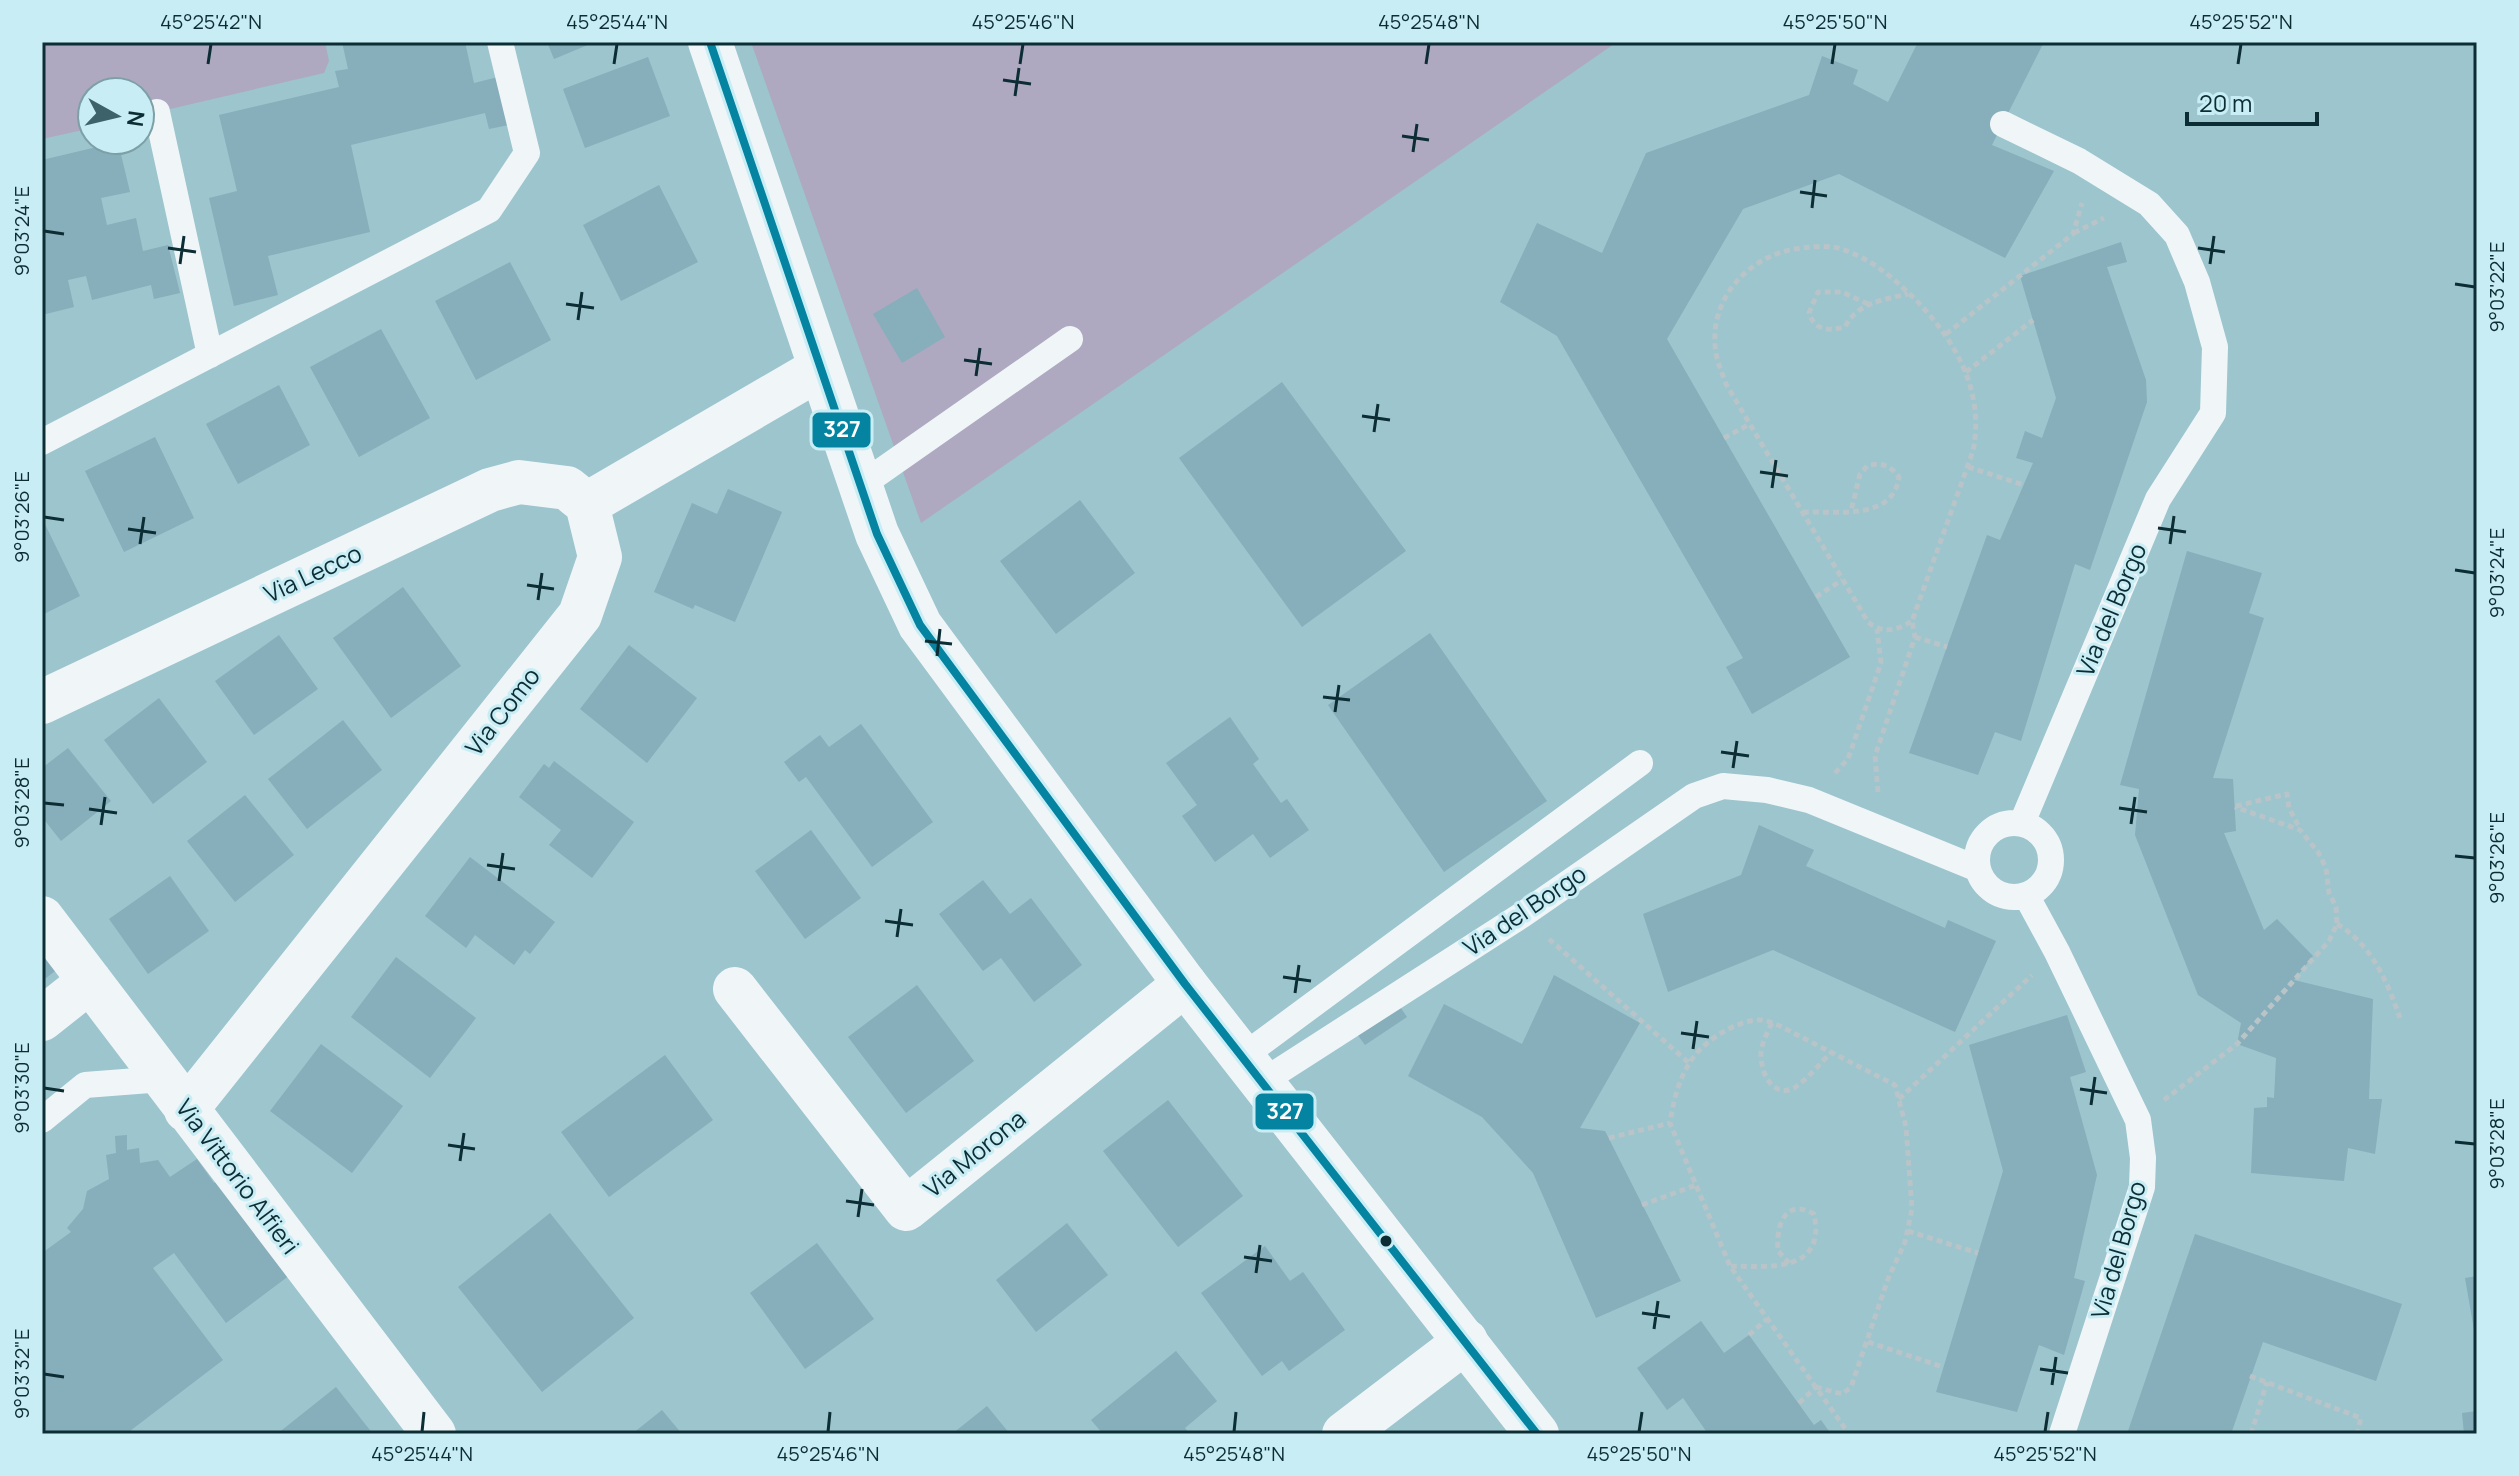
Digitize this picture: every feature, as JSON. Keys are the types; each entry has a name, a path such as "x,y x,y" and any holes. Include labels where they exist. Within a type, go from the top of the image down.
{"street":[{"path":"710,42 877,534 920,625 1185,984 1537,1434"},
{"path":"587,504 819,369"},
{"name":"Via Lecco","path":"42,702 490,490 519,482 567,488 587,504"},
{"name":"Via Como","path":"174,1095 580,615 600,557 587,504"},
{"name":"Via Vittorio Alfieri","path":"42,918 434,1434"},
{"path":"42,1019 90,981"},
{"name":"Via Morona","path":"735,989 906,1209 1185,984"},
{"path":"1344,1434 1466,1341"}],"lane":[{"path":"42,442 489,210 527,153 500,42"},
{"path":"157,112 210,355"},
{"name":"Via del Borgo","path":"2003,124 2079,161 2149,204 2177,235 2197,282 2215,347 2213,413 2158,499 2022,823"},
{"path":"860,486 1070,339"},
{"path":"1252,1069 1640,763"},
{"name":"Via del Borgo","path":"1252,1069 1522,915 1694,796 1723,786 1767,790 1809,800 1978,869"},
{"path":"2022,823 2042,836 2049,846 2050,870 2045,881 2026,895 2002,895 1983,880 1978,869 1980,844 1998,826 2022,823"},
{"name":"Via del Borgo","path":"2026,895 2138,1120 2143,1158 2142,1187 2062,1434"},
{"path":"42,1120 85,1085 174,1095"}],"path":[{"path":"1946,334 2073,234 2082,209 2079,161"},
{"path":"1883,832 1874,771 1875,756 1915,637 1912,621 1976,438 1974,395 1946,334 1909,294 1874,263 1835,247 1792,249 1768,256 1750,267 1731,288 1717,319 1714,340 1717,362 1726,384 1868,622 1877,629 1899,629 1912,621"},
{"path":"1868,304 1842,292 1818,292 1809,313 1812,322 1820,329 1831,331 1845,327 1851,315 1868,304 1909,294"},
{"path":"1966,372 2033,320"},
{"path":"1724,438 1750,424"},
{"path":"1802,512 1865,511 1887,502 1897,491 1899,477 1892,467 1879,463 1868,465 1860,474 1851,511"},
{"path":"1968,467 2024,485"},
{"path":"1816,597 1842,580"},
{"path":"1809,800 1817,782 1833,775 1848,759 1881,663 1877,629"},
{"path":"1915,637 1947,647"},
{"path":"2138,1120 2237,1044 2329,941 2337,924 2326,868 2318,852 2300,830 2289,808 2287,794 2235,807 2300,830"},
{"path":"1522,915 1689,1063"},
{"path":"2337,924 2357,938 2378,966 2400,1018"},
{"path":"1898,1100 2057,952"},
{"path":"1816,1387 1842,1394 1851,1387 1908,1231 1912,1209 1906,1127 1895,1085 1773,1023 1763,1020 1745,1023 1720,1034 1689,1063 1673,1100 1670,1123 1730,1266 1849,1434"},
{"path":"1773,1023 1764,1040 1761,1055 1763,1071 1769,1083 1779,1090 1793,1089 1832,1052"},
{"path":"1609,1138 1670,1123"},
{"path":"1642,1205 1696,1185"},
{"path":"1730,1266 1776,1267 1790,1264 1807,1254 1816,1240 1817,1229 1814,1214 1804,1208 1783,1216 1779,1225 1778,1251 1790,1264"},
{"path":"1908,1231 1978,1253"},
{"path":"1749,1335 1767,1319"},
{"path":"1868,1342 1943,1367"},
{"path":"2250,1376 2361,1418 2357,1434"},
{"path":"2251,1434 2267,1382"},
{"path":"1799,1403 1816,1387"}],"shaded area":[{"path":"42,42 325,42 329,61 324,73 156,112 156,76 76,76 76,132 42,139"},
{"path":"751,42 1617,42 921,523"}],"building":[{"path":"342,42 465,42 474,83 502,76 513,124 489,129 485,113 351,145 370,232 268,256 278,295 234,306 209,198 237,191 219,115 339,87 335,71 348,69"},
{"path":"547,42 595,42 554,59"},
{"path":"1918,42 2044,42 1992,145 2054,171 2005,258 1839,174 1743,209 1667,339 1850,657 1752,714 1726,667 1743,658 1557,336 1500,302 1537,223 1602,253 1646,153 1809,95 1822,56 1858,70 1853,84 1888,102"},
{"path":"648,57 670,116 585,148 563,89"},
{"path":"76,152 76,156 121,156 130,192 101,198 107,225 136,218 143,251 168,245 180,293 154,299 151,285 92,300 86,276 68,280 74,307 42,315 42,160"},
{"path":"659,185 698,262 621,301 583,225"},
{"path":"2121,242 2127,262 2107,267 2146,380 2147,402 2090,570 2075,564 2021,741 1995,732 1978,775 1909,753 1987,535 2000,540 2033,463 2016,458 2025,431 2042,438 2056,398 2020,276"},
{"path":"510,262 551,340 476,380 435,301"},
{"path":"917,288 945,337 902,363 873,314"},
{"path":"381,329 430,418 359,457 310,367"},
{"path":"1282,382 1406,551 1302,627 1179,458"},
{"path":"279,385 310,445 238,484 206,424"},
{"path":"155,437 194,518 124,552 85,471"},
{"path":"728,489 782,512 735,622 654,592 692,503 717,514"},
{"path":"1080,500 1135,573 1056,634 1000,561"},
{"path":"42,518 80,596 42,615"},
{"path":"2187,551 2262,573 2249,613 2264,618 2213,778 2233,779 2236,831 2224,833 2264,930 2277,919 2313,956 2294,980 2373,999 2369,1099 2382,1099 2375,1154 2348,1148 2344,1181 2251,1173 2254,1108 2267,1107 2267,1097 2274,1098 2276,1058 2237,1044 2241,1023 2198,995 2135,835 2139,789 2120,785"},
{"path":"403,587 461,666 391,718 333,638"},
{"path":"1430,633 1547,801 1444,872 1328,705"},
{"path":"279,635 318,689 254,735 215,681"},
{"path":"629,645 697,698 647,763 580,709"},
{"path":"159,698 207,762 153,804 104,740"},
{"path":"1230,717 1259,759 1253,764 1281,803 1287,799 1309,830 1270,858 1253,834 1215,862 1182,816 1197,805 1166,763"},
{"path":"343,720 382,770 307,829 268,779"},
{"path":"861,724 933,822 872,867 806,777 799,782 784,762 820,735 829,747"},
{"path":"68,748 111,801 61,841 42,817 42,768"},
{"path":"554,761 634,822 592,878 549,845 561,830 519,797 544,764 549,768"},
{"path":"245,795 294,855 235,902 187,841"},
{"path":"1759,825 1814,850 1806,866 1945,928 1948,920 1996,941 1955,1032 1773,950 1668,992 1643,914 1741,875"},
{"path":"811,830 861,898 805,939 755,871"},
{"path":"470,857 555,922 530,954 525,950 514,965 475,935 466,948 425,916"},
{"path":"170,876 209,931 148,974 109,919"},
{"path":"983,880 1010,914 1031,898 1082,965 1034,1002 1001,958 983,971 939,914"},
{"path":"42,945 59,968 42,981"},
{"path":"396,957 476,1018 430,1078 351,1017"},
{"path":"1554,975 1640,1023 1580,1128 1605,1131 1681,1281 1596,1318 1533,1173 1482,1117 1408,1076 1444,1004 1522,1044"},
{"path":"917,985 974,1061 906,1113 848,1037"},
{"path":"1396,1001 1407,1017 1365,1045 1354,1030"},
{"path":"2067,1015 2086,1072 2070,1077 2097,1175 2074,1278 2085,1281 2064,1355 2039,1345 2017,1412 1936,1392 2003,1171 1969,1045"},
{"path":"321,1044 403,1106 352,1173 270,1111"},
{"path":"665,1055 713,1120 609,1197 561,1132"},
{"path":"1168,1100 1243,1196 1178,1247 1103,1151"},
{"path":"127,1135 127,1150 139,1148 140,1163 158,1160 170,1177 197,1159 214,1183 219,1180 290,1275 226,1323 174,1253 153,1268 223,1360 126,1434 42,1434 42,1253 71,1232 67,1228 83,1209 87,1191 109,1179 106,1155 116,1153 115,1136"},
{"path":"550,1213 634,1318 542,1392 458,1287"},
{"path":"1067,1223 1108,1275 1036,1332 996,1280"},
{"path":"2195,1234 2402,1304 2376,1381 2263,1342 2231,1434 2127,1434"},
{"path":"817,1243 874,1319 805,1369 750,1293"},
{"path":"1265,1246 1290,1281 1303,1272 1345,1330 1289,1371 1282,1361 1262,1376 1201,1293"},
{"path":"2477,1276 2477,1336 2475,1336 2465,1278"},
{"path":"1701,1321 1724,1353 1749,1335 1814,1425 1821,1420 1831,1434 1708,1434 1683,1398 1667,1410 1637,1368"},
{"path":"1176,1351 1217,1401 1185,1428 1190,1434 1103,1434 1091,1420"},
{"path":"336,1387 373,1434 277,1434"},
{"path":"987,1406 1010,1434 952,1434"},
{"path":"662,1410 682,1434 632,1434"},
{"path":"2477,1411 2477,1434 2464,1434 2462,1413"}],"transit line":[{"name":"327","path":"710,42 877,534 920,625 1185,984 1537,1434"}]}
